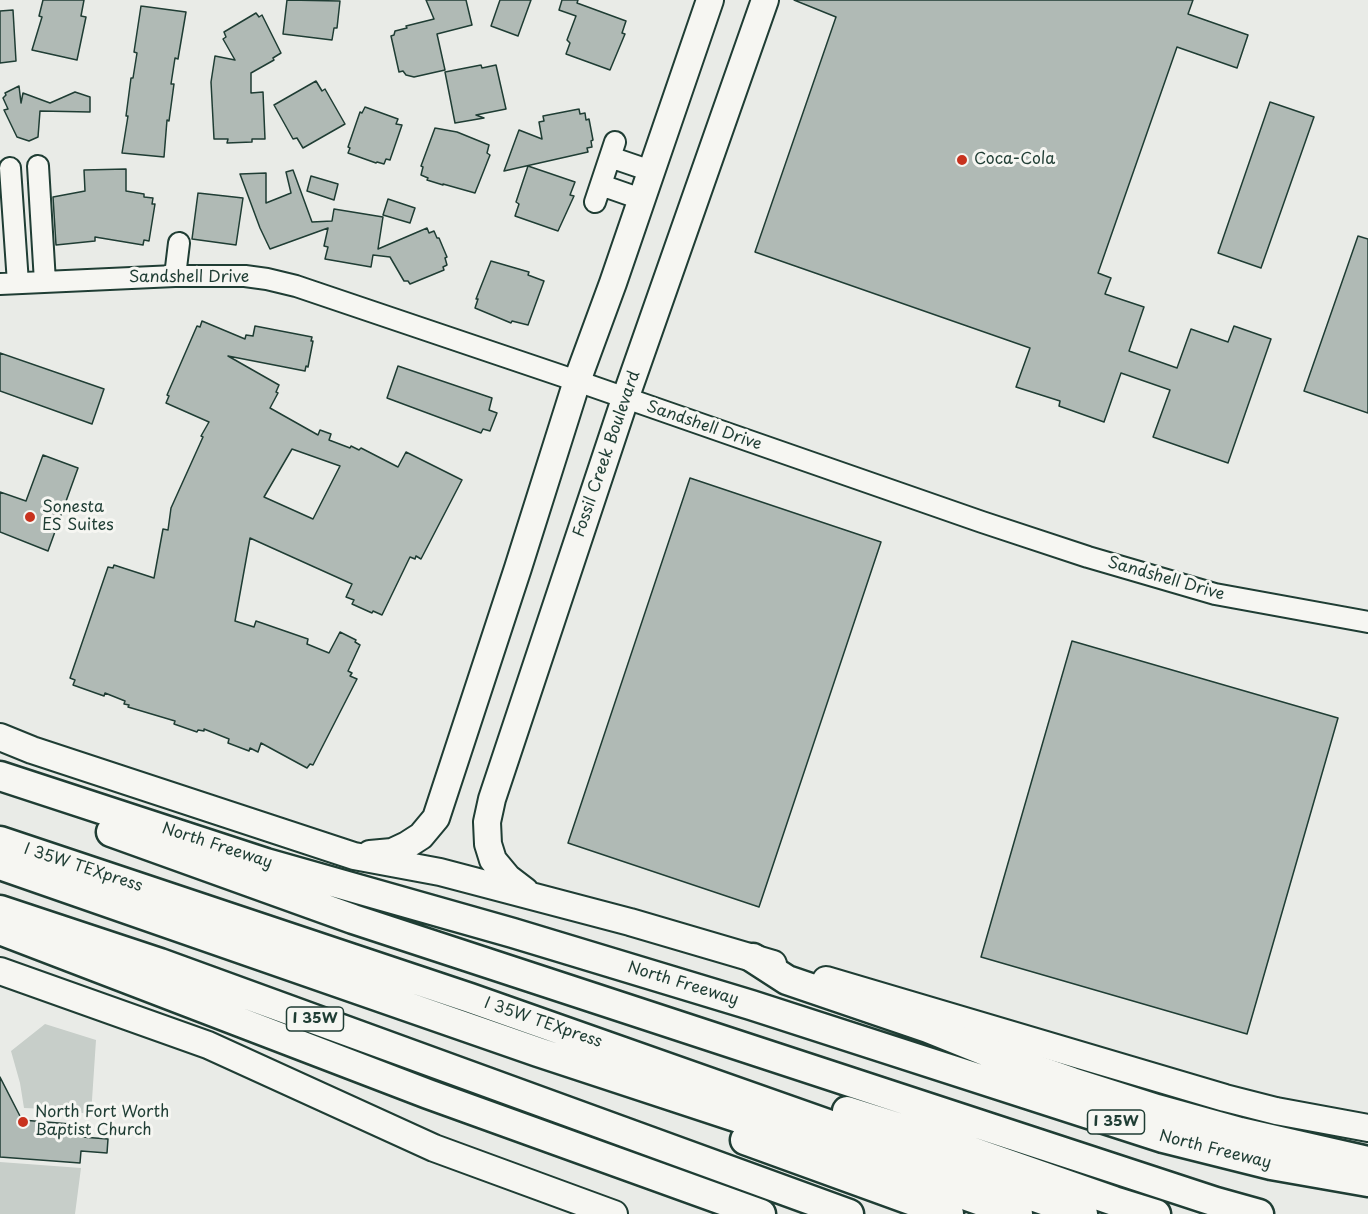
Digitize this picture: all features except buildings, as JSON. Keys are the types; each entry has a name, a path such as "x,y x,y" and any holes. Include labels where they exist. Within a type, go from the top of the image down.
{"highway":[{"name":"North Freeway","path":"0,776 266,863 524,936 751,1005 1163,1138 1271,1165 1368,1182"},
{"path":"0,792 353,919 1216,1202 1259,1214"},
{"name":"I 35W TEXpress","path":"0,840 557,1028 1083,1214"},
{"name":"I 35W TEXpress","path":"0,866 565,1062 839,1151 1018,1214"},
{"name":"I 35W","path":"0,910 171,966 849,1214"},
{"path":"0,930 428,1094 762,1214"},
{"path":"753,958 787,980 928,1028 1072,1082 1240,1132 1368,1161"},
{"path":"557,1028 598,1032 939,1140 1114,1202 1156,1214"},
{"path":"565,1062 585,1079 830,1172 949,1214"}],"main road":[{"path":"354,856 392,852 421,836 436,818 577,381 710,0"},
{"name":"Fossil Creek Boulevard","path":"533,896 508,878 494,860 488,844 487,822 492,799 625,399 765,0"},
{"name":"North Freeway","path":"0,737 32,750 354,856 440,872 533,896 753,958 1225,1098 1276,1111 1368,1128"},
{"path":"0,971 208,1045 434,1148 614,1214"}],"street":[{"path":"641,199 598,193 613,149 651,171"},
{"path":"9,284 5,168 42,166 45,282"},
{"path":"175,276 179,243"},
{"name":"Sandshell Drive","path":"9,284 175,276 245,276 296,286 982,522 1099,560 1215,594 1368,622"}],"shaded area":[{"path":"45,1024 96,1040 91,1115 70,1110 24,1108 11,1051"},
{"path":"0,1162 81,1168 75,1214 0,1214"}],"place":[{"name":"Coca-Cola","path":"962,160"},
{"name":"Sonesta ES Suites","path":"30,517"},
{"name":"North Fort Worth Baptist Church","path":"23,1122"}]}
